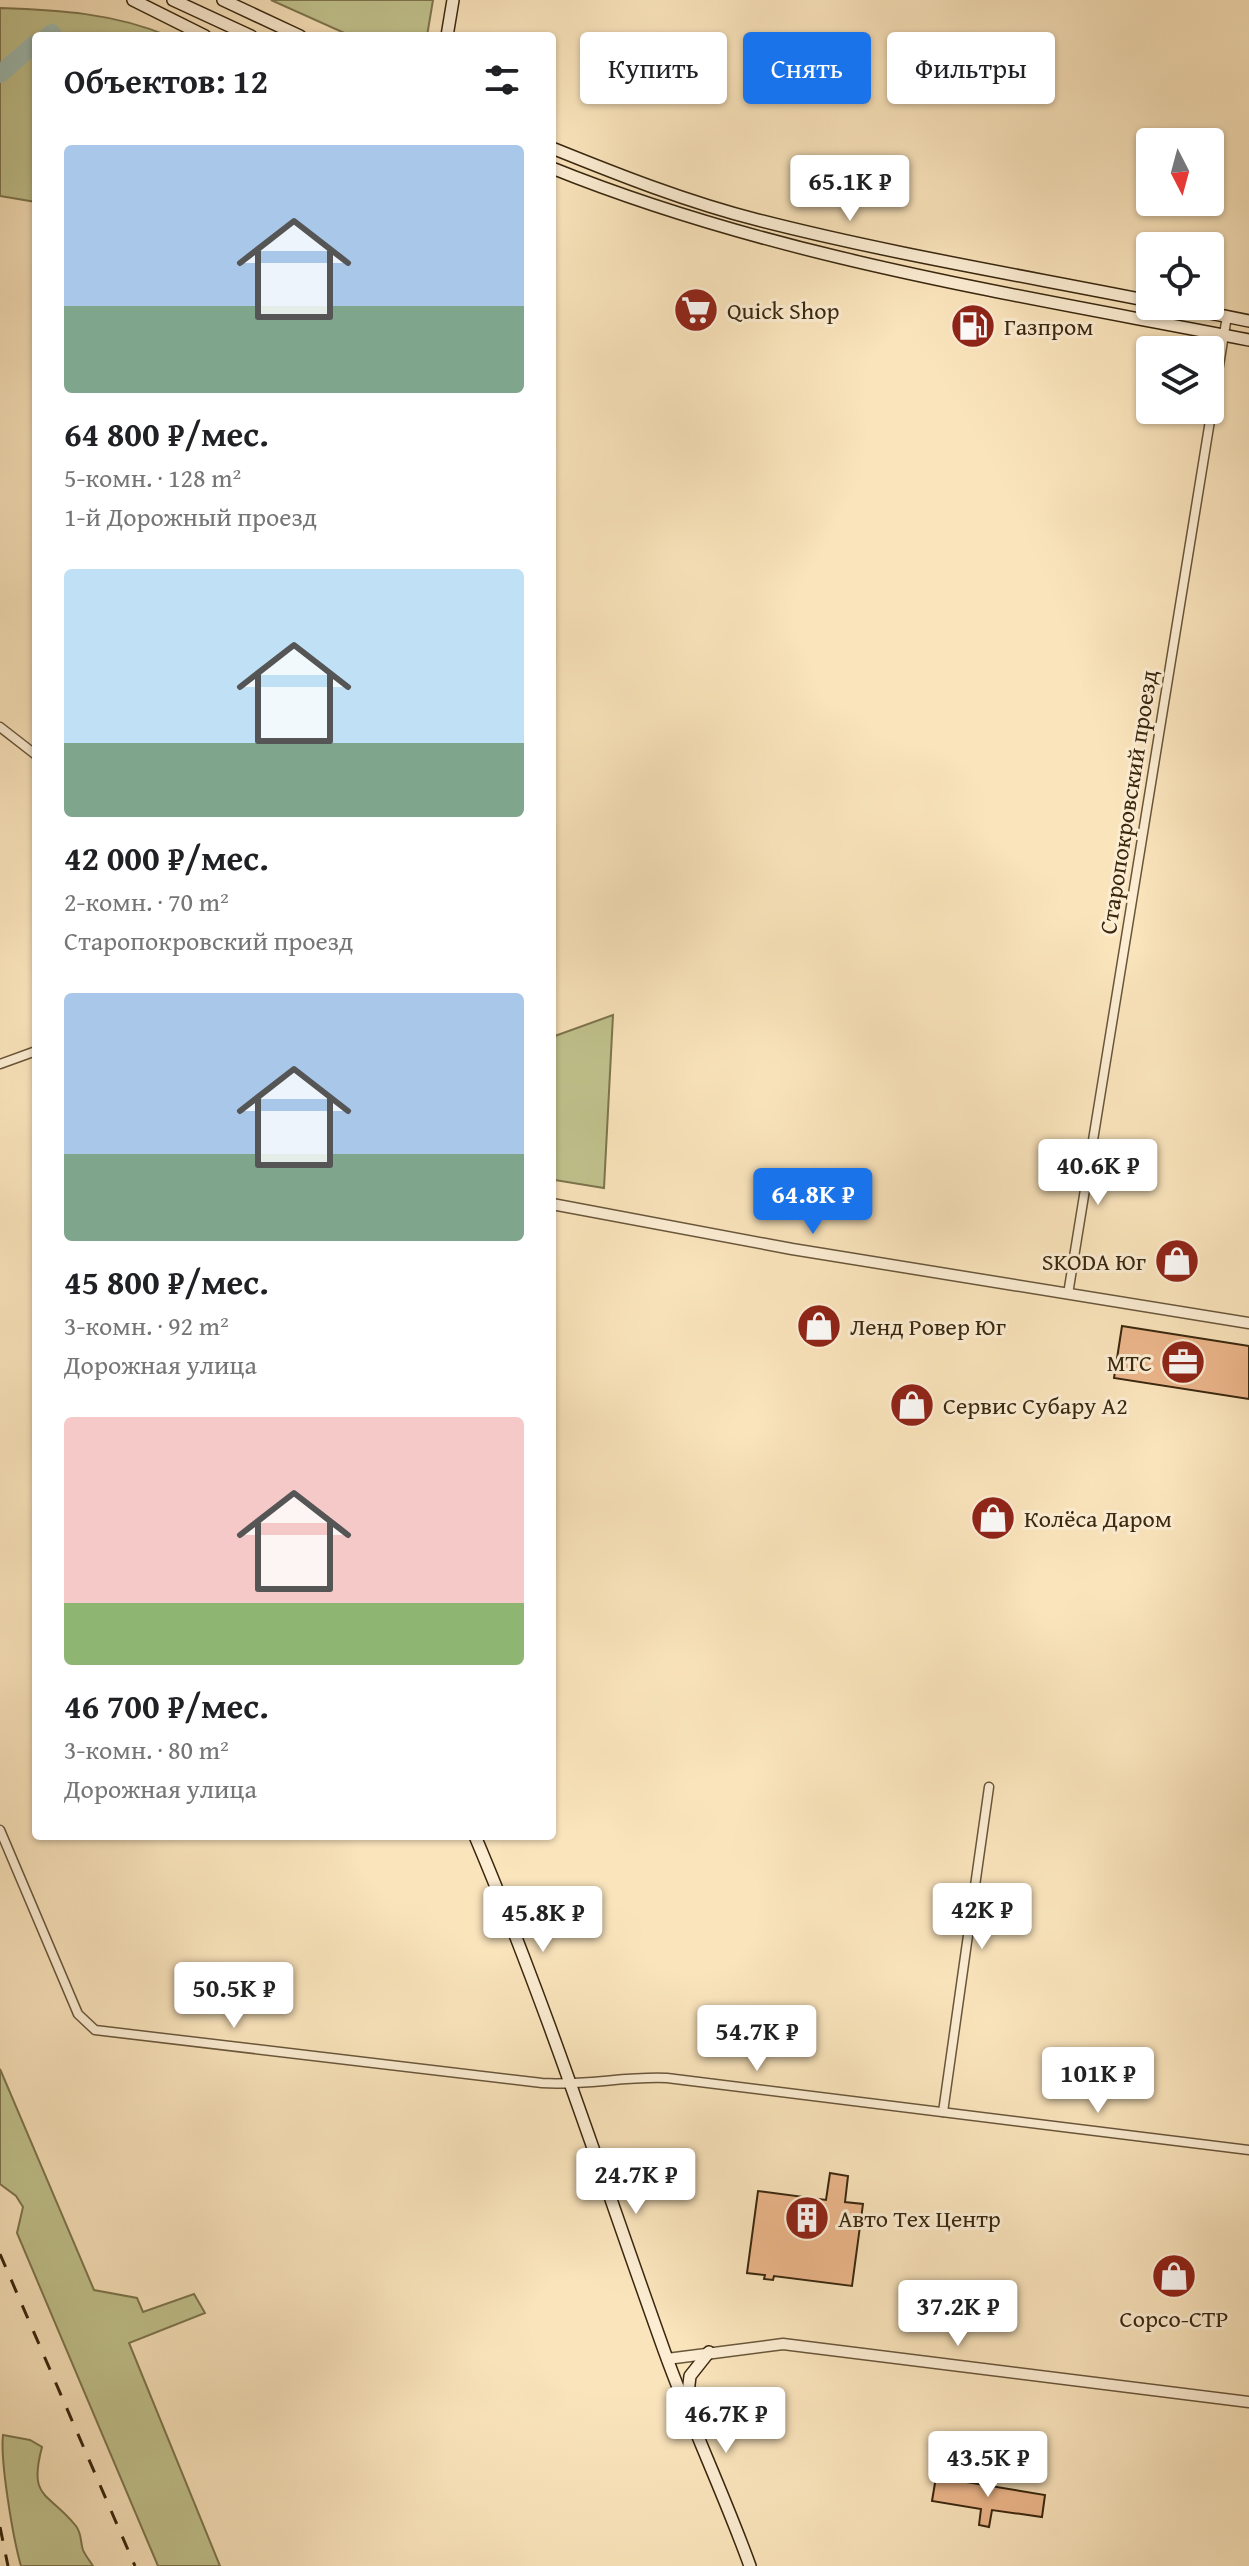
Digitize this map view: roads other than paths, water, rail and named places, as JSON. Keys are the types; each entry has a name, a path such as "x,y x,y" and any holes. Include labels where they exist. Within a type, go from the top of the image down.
{"main road":[{"path":"133,0 197,32"},
{"path":"173,0 242,32"},
{"path":"223,0 291,32"},
{"path":"448,32 453,0"},
{"path":"556,150 621,176 756,220 943,262 1136,298"},
{"path":"556,170 652,206 803,249 1249,340"},
{"path":"1224,315 1249,321"},
{"path":"477,1840 520,1943 573,2086 667,2359 750,2566"},
{"path":"687,2407 690,2376 709,2352"}],"street":[{"name":"Старопокровский проезд","path":"1068,1294 1227,316"},
{"path":"0,727 32,752"},
{"path":"0,1064 32,1052"},
{"path":"556,1205 792,1249 1249,1323"},
{"path":"943,2112 989,1787"},
{"path":"0,1830 78,2014 95,2030 573,2086 605,2079 667,2078 1249,2150"},
{"path":"667,2359 783,2344 1249,2402"}],"waterway":[{"path":"0,74 32,46"}],"railway":[{"path":"0,2254 135,2566"},
{"path":"0,2527 8,2566"}],"place":[{"name":"Quick Shop","path":"696,310"},
{"name":"Газпром","path":"973,326"},
{"name":"SKODA Юг","path":"1177,1261"},
{"name":"Ленд Ровер Юг","path":"819,1326"},
{"name":"МТС","path":"1183,1362"},
{"name":"Сервис Субару А2","path":"912,1405"},
{"name":"Колёса Даром","path":"993,1518"},
{"name":"Авто Тех Центр","path":"807,2218"},
{"name":"Сорсо-СТР","path":"1174,2276"}]}
